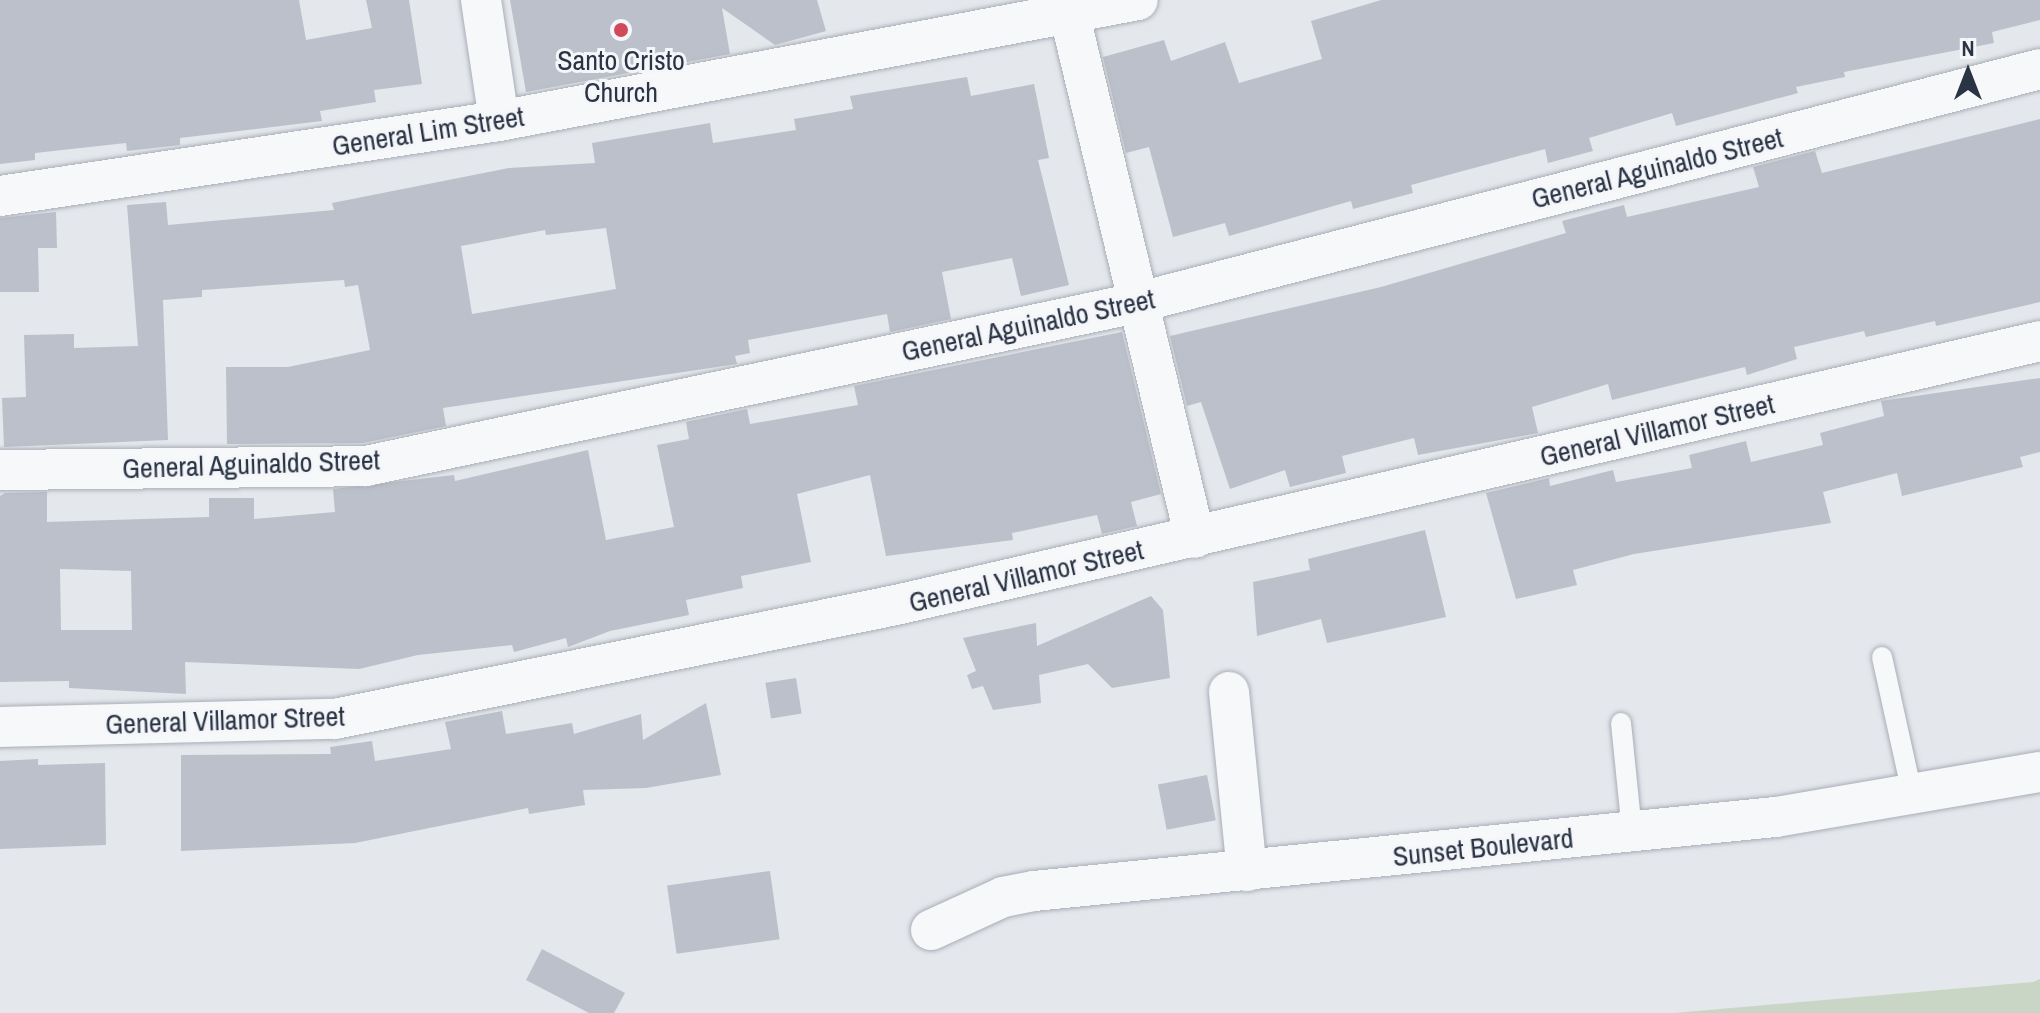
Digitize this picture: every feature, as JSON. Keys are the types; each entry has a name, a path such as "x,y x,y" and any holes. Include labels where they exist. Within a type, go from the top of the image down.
{"street":[{"path":"481,0 499,121"},
{"name":"General Lim Street","path":"0,196 499,121 1067,8 1138,0"},
{"path":"1067,8 1195,538"},
{"name":"General Aguinaldo Street","path":"0,470 366,466 1136,303 2040,69"},
{"name":"General Villamor Street","path":"0,727 335,719 1195,538 2040,341"},
{"path":"1229,692 1247,871"},
{"name":"Sunset Boulevard","path":"931,930 1003,897 1034,891 1632,832 1913,798 2040,772"}],"lane":[{"path":"1882,657 1913,798"},
{"path":"1621,723 1632,832"}],"green space":[{"path":"2040,979 2040,1013 1674,1013 2033,982"}],"building":[{"path":"0,0 299,0 306,40 372,28 366,0 409,0 422,84 374,90 376,102 320,111 322,121 180,138 180,145 127,151 126,143 35,153 35,160 0,164"},
{"name":"Santo Cristo Church","path":"510,0 817,0 826,31 775,45 722,8 730,54 526,92"},
{"path":"1381,0 2040,0 2040,20 1992,32 1994,43 1844,72 1845,77 1796,87 1798,93 1676,126 1672,113 1589,138 1593,151 1548,163 1545,149 1411,185 1413,193 1353,209 1351,201 1229,236 1225,223 1173,237 1149,147 1126,153 1103,57 1164,40 1171,61 1225,42 1239,83 1322,59 1311,21"},
{"path":"967,77 971,96 1034,84 1049,158 1038,160 1069,285 1021,296 1012,258 942,272 951,319 890,332 887,314 748,340 750,353 735,356 737,364 443,408 446,426 363,443 227,444 226,367 288,367 370,350 358,285 345,287 344,280 202,290 202,297 163,300 168,440 4,447 2,398 26,397 24,335 74,334 74,348 138,346 127,205 166,202 168,225 334,210 332,203 509,168 595,163 592,143 710,123 713,143 796,130 794,119 853,109 850,96","holes":["606,228 616,289 472,314 461,246 545,230 546,235"]},
{"path":"2040,119 2040,302 1936,326 1935,321 1866,337 1864,331 1794,347 1797,359 1747,375 1745,367 1612,400 1608,384 1532,407 1538,433 1418,455 1414,438 1342,456 1346,473 1290,487 1285,470 1230,489 1201,402 1187,406 1170,336 1381,287 1566,233 1562,221 1624,205 1627,217 1759,187 1753,167 1815,151 1822,173"},
{"path":"56,212 57,248 38,248 39,292 0,292 0,218"},
{"path":"1122,332 1161,494 1131,502 1137,526 1102,534 1097,515 1012,533 1013,540 886,556 870,475 797,494 811,562 741,576 743,588 686,600 689,615 610,631 568,647 566,638 514,652 512,645 418,655 359,669 185,662 186,694 69,688 69,681 0,682 0,496 5,493 47,492 47,522 209,517 209,498 254,498 254,519 335,512 333,489 454,475 455,481 588,450 606,540 674,527 657,445 689,439 686,422 747,409 750,424 858,405 854,386","holes":["60,569 131,571 132,630 61,630"]},
{"path":"2040,378 2040,452 2020,457 2023,467 1902,496 1897,473 1823,492 1831,523 1634,554 1573,570 1577,585 1516,599 1486,493 1549,478 1550,486 1613,470 1616,482 1692,468 1689,455 1746,441 1751,462 1823,445 1820,433 1884,416 1881,401"},
{"path":"1425,530 1446,617 1327,643 1321,619 1257,636 1253,582 1310,570 1308,559"},
{"path":"1151,596 1163,610 1170,678 1112,688 1088,664 1039,675 1041,703 993,710 983,686 972,689 967,675 976,671 963,638 1036,623 1037,646"},
{"path":"796,678 802,714 771,718 765,683"},
{"path":"706,703 721,775 646,788 583,790 585,805 529,814 528,808 355,843 181,851 181,755 331,754 330,747 372,741 375,761 451,749 445,722 502,711 506,734 572,723 574,734 641,714 643,740"},
{"path":"38,759 38,765 105,763 106,845 0,849 0,761"},
{"path":"1207,775 1216,820 1167,830 1158,785"},
{"path":"770,871 780,939 677,954 667,885"},
{"path":"542,949 625,993 614,1013 589,1013 526,980"}],"place":[{"name":"Santo Cristo Church","path":"621,30"}]}
